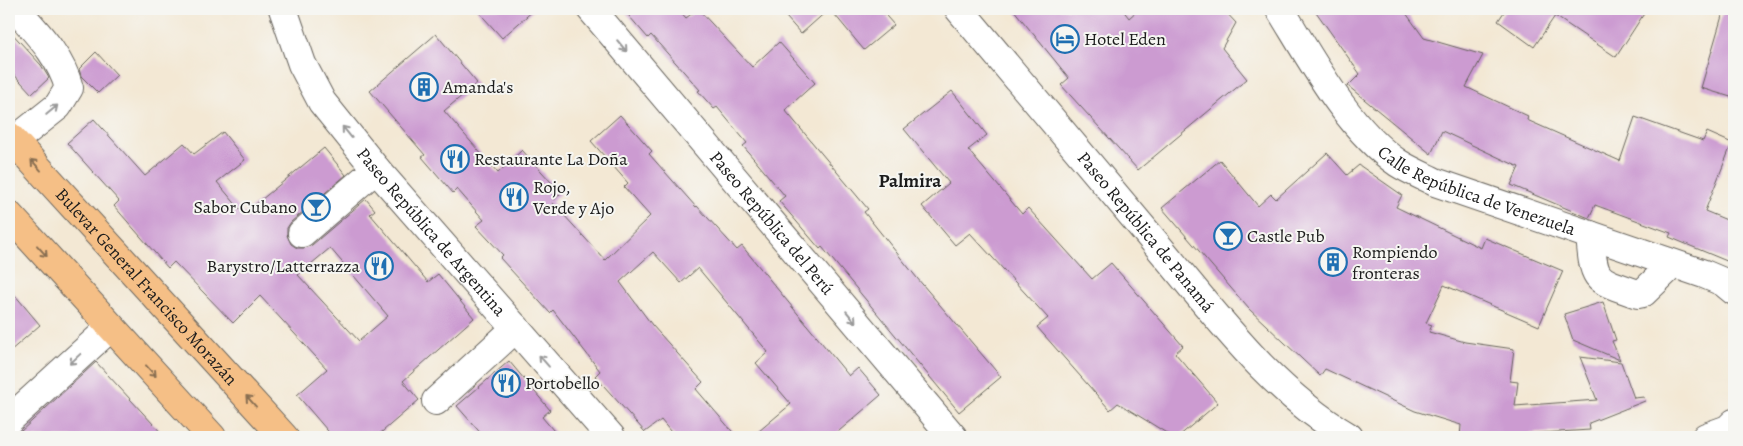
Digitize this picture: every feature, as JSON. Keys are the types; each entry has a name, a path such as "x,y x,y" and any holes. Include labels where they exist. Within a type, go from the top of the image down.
{"main road":[{"name":"Bulevar General Francisco Morazán","path":"10,141 284,437"},
{"path":"9,215 212,437"}],"street":[{"path":"10,141 58,106 69,88 64,70 40,35 16,9"},
{"name":"Paseo República de Argentina","path":"283,9 302,64 322,102 376,169 611,437"},
{"name":"Paseo República del Perú","path":"591,9 953,437"},
{"name":"Paseo República de Panamá","path":"959,9 1237,340 1287,393 1323,422 1349,437"},
{"name":"Calle República de Venezuela","path":"1280,9 1330,89 1365,132 1398,162 1435,182 1723,282 1734,291"},
{"path":"302,233 376,169"},
{"path":"1590,235 1593,268 1602,282 1638,294 1643,293 1673,264"},
{"path":"9,420 111,327"},
{"path":"436,401 516,328"}],"building":[{"path":"476,9 535,9 502,38"},
{"path":"623,9 678,9 686,18 698,9 752,67 779,42 815,83 785,110 868,209 864,212 917,278 1001,377 959,412 822,247 820,249 779,201 785,196 743,146 747,143 717,107 714,109 698,91 700,90 651,35 648,38"},
{"path":"779,9 829,9 801,34"},
{"path":"830,9 880,9 894,25 864,50"},
{"path":"1013,9 1122,9 1129,18 1139,9 1223,9 1236,23 1222,48 1247,79 1138,170 1061,85 1069,78"},
{"path":"1314,9 1403,9 1424,38 1483,55 1466,87 1528,116 1527,120 1620,161 1635,117 1703,141 1707,132 1732,143 1705,211 1734,223 1734,264 1669,237 1671,233 1595,205 1589,218 1511,185 1519,167 1442,131 1431,154 1348,86 1360,74"},
{"path":"1506,9 1647,9 1616,57 1555,16 1534,47 1498,21"},
{"path":"1724,9 1734,9 1734,98 1701,88"},
{"path":"9,30 41,65 49,78 32,94 9,69"},
{"path":"436,34 477,83 444,111 498,173 522,150 561,193 552,202 605,260 650,216 624,187 628,183 591,141 620,115 652,151 649,154 696,207 737,250 742,246 849,376 858,368 881,395 832,437 752,437 791,404 756,363 768,352 698,268 681,283 653,252 620,282 652,325 703,382 696,389 737,437 675,437 661,420 645,432 595,376 600,371 553,310 550,313 500,258 503,255 476,226 484,220 457,189 453,193 422,157 425,155 370,91"},
{"path":"96,52 117,75 98,93 81,76 79,69"},
{"path":"952,91 987,135 968,150 1022,214 1028,208 1092,279 1111,263 1183,346 1175,353 1218,403 1178,437 1173,437 1118,403 1110,410 1037,327 1048,318 970,233 955,245 922,206 949,183 904,129"},
{"path":"94,119 145,176 184,143 194,154 223,132 245,160 217,182 244,214 324,148 346,175 291,222 287,228 287,235 291,244 297,248 312,245 366,199 375,210 370,214 428,282 438,274 474,318 403,381 419,400 376,437 333,437 297,395 327,369 260,296 233,323 174,262 168,268 114,206 119,201 67,143","holes":["330,248 388,316 359,341 298,275"]},
{"path":"1327,153 1347,175 1359,165 1402,195 1396,207 1481,248 1485,238 1563,271 1539,326 1444,285 1426,323 1432,325 1429,332 1465,342 1514,349 1510,381 1518,382 1515,406 1597,400 1580,357 1621,362 1634,398 1644,397 1645,401 1589,423 1590,430 1511,435 1511,437 1460,437 1461,425 1415,411 1325,369 1320,376 1249,309 1162,208 1220,160 1258,206 1271,194 1276,199"},
{"path":"9,288 40,325 9,352"},
{"path":"1603,302 1616,340 1612,341 1620,360 1573,340 1564,314"},
{"name":"Portobello","path":"509,361 550,410 542,417 559,437 484,437 457,406"},
{"path":"96,362 165,437 12,437 20,432"}],"place":[{"name":"Hotel Eden","path":"1065,39"},
{"name":"Amanda's","path":"424,87"},
{"name":"Restaurante La Doña","path":"455,159"},
{"name":"Rojo, Verde y Ajo","path":"514,197"},
{"name":"Sabor Cubano","path":"316,207"},
{"name":"Castle Pub","path":"1228,236"},
{"name":"Rompiendo fronteras","path":"1333,262"},
{"name":"Barystro/Latterrazza","path":"379,266"},
{"name":"Portobello","path":"506,383"}],"district":[{"name":"Palmira","path":"910,180"}]}
